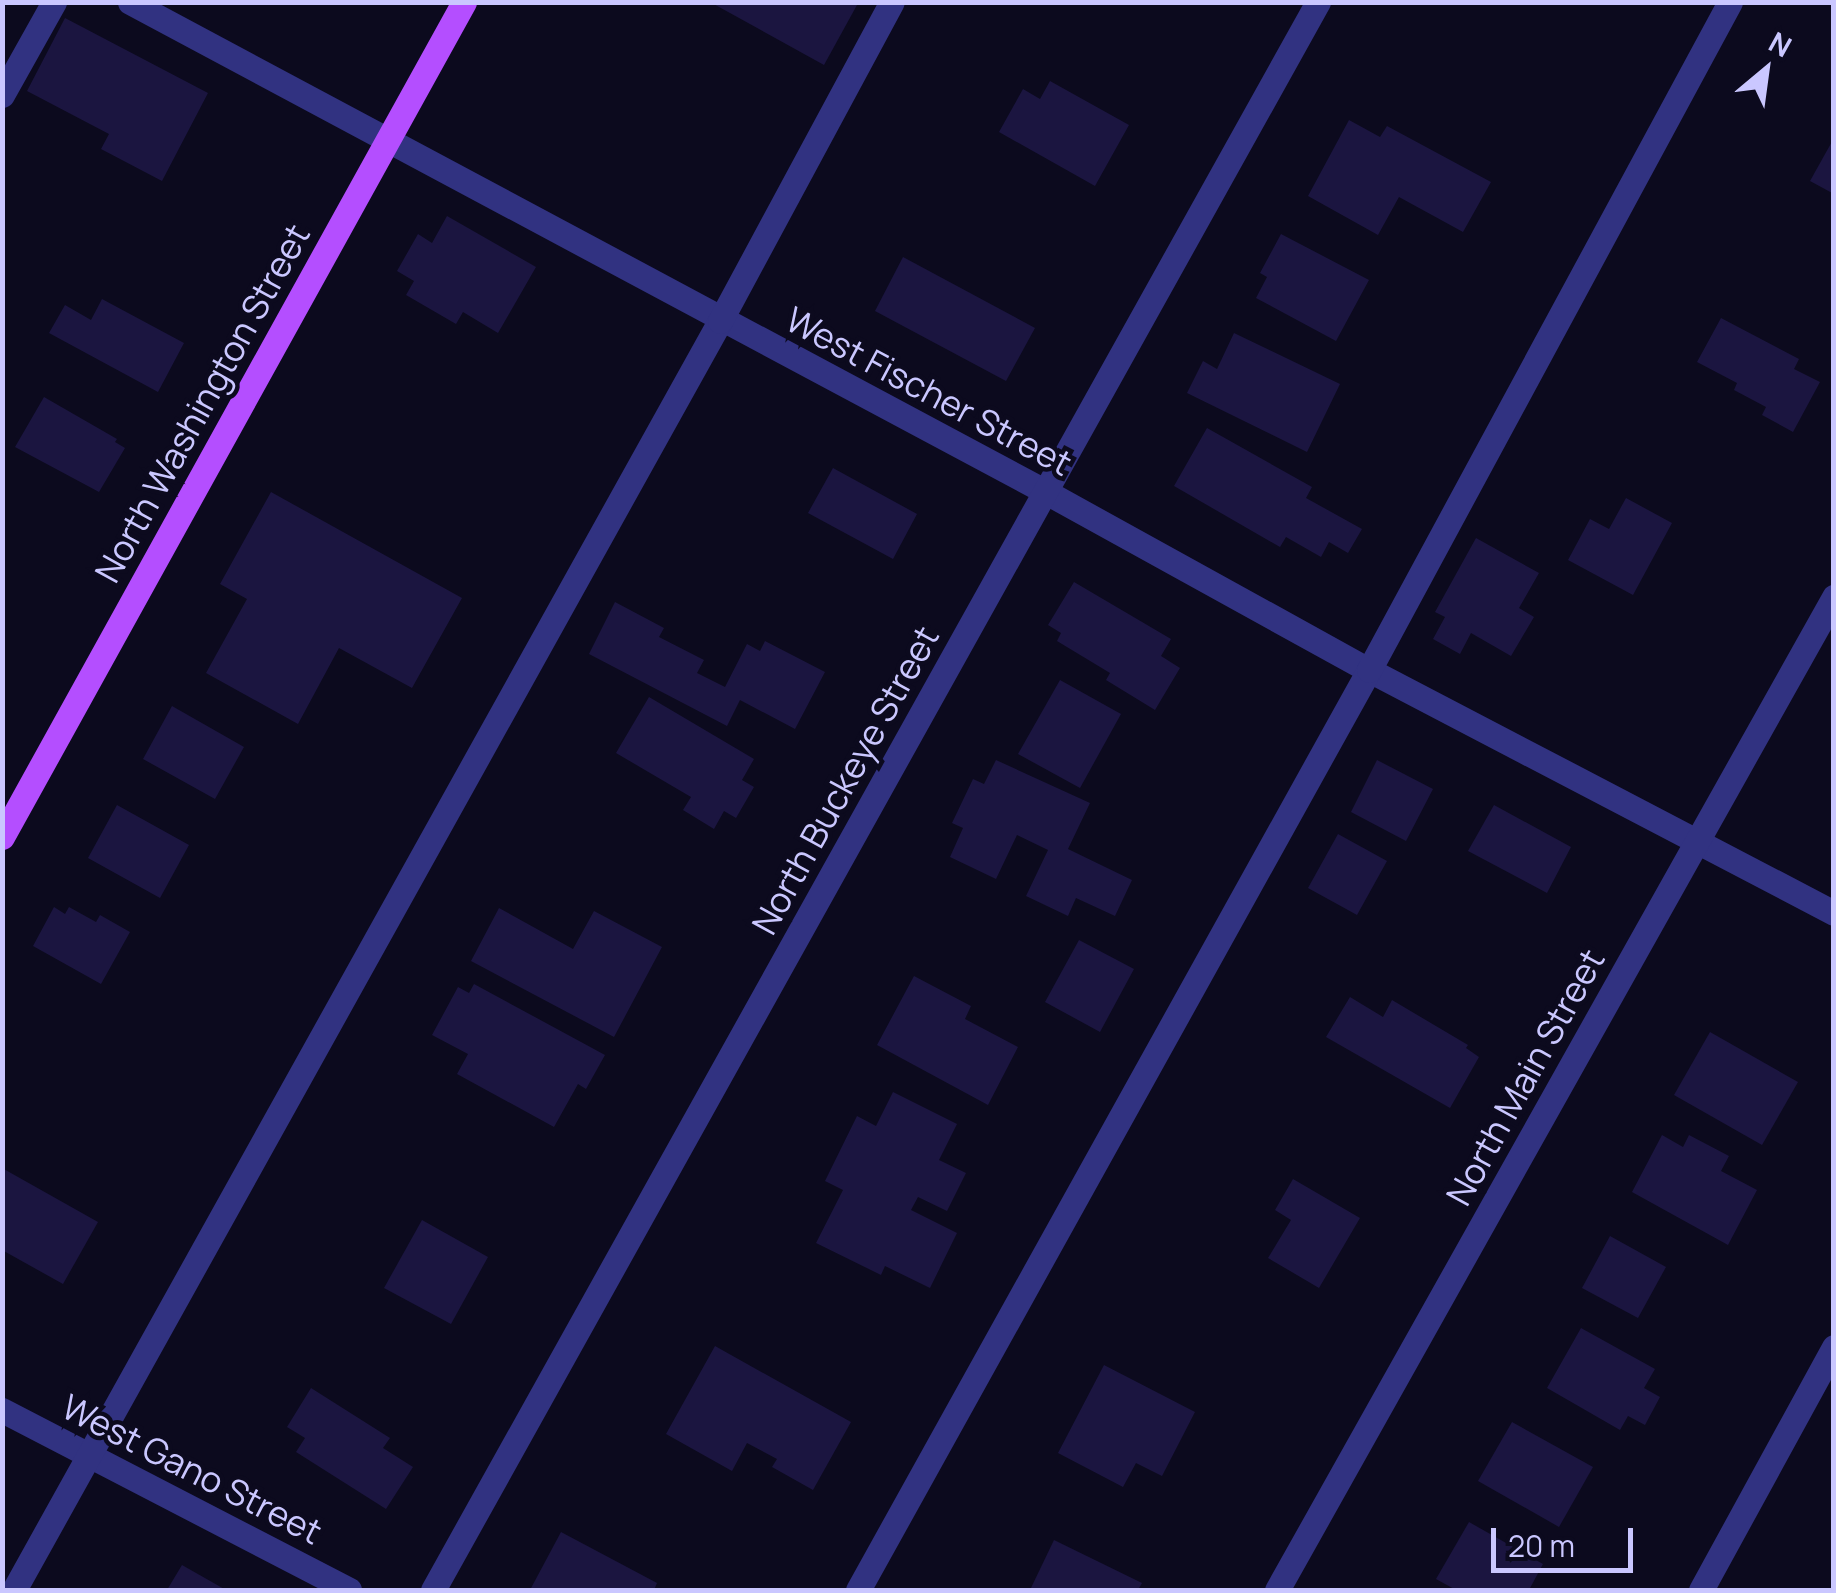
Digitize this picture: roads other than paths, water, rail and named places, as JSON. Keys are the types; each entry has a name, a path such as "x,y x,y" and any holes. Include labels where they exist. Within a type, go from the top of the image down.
{"main road":[{"name":"North Washington Street","path":"2,837 464,2"}],"street":[{"path":"2,95 54,2"},
{"name":"West Fischer Street","path":"130,2 386,143 1046,492 1369,670 1834,913"},
{"path":"14,1590 720,321 892,2"},
{"name":"North Buckeye Street","path":"432,1590 1318,2"},
{"path":"858,1590 1369,670 1730,2"},
{"name":"North Main Street","path":"1277,1590 1834,597"},
{"path":"1702,1590 1834,1347"},
{"name":"West Gano Street","path":"2,1410 349,1590"}]}
